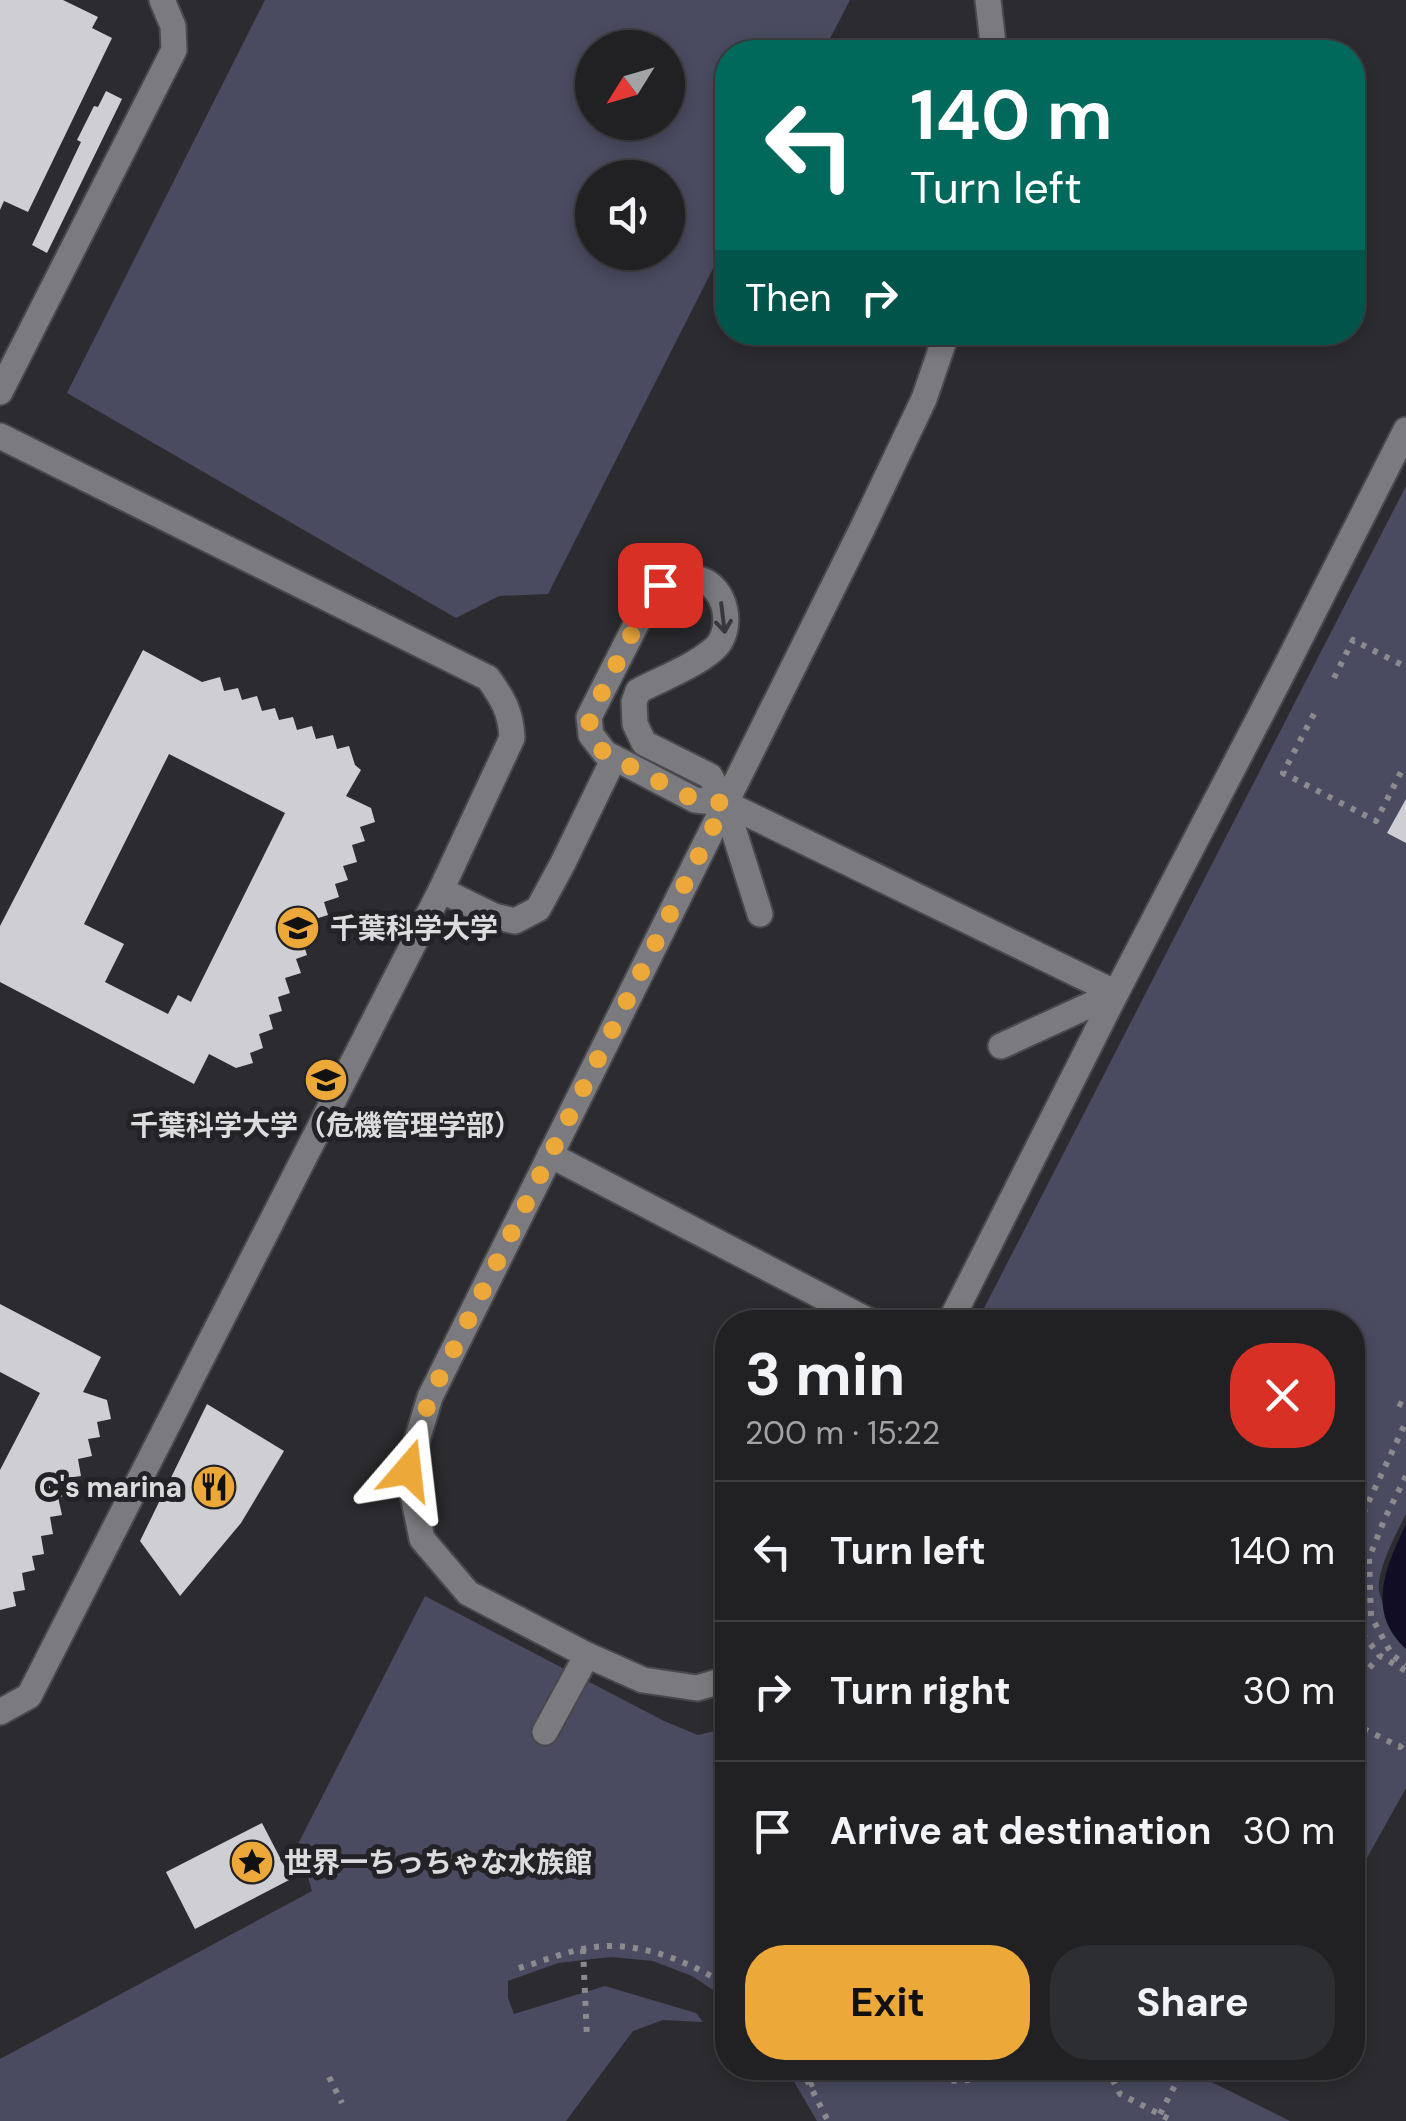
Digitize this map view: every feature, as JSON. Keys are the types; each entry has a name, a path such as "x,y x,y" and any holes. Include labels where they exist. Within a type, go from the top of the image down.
{"street":[{"path":"0,392 174,50 173,26 162,0"},
{"path":"988,0 993,40"},
{"path":"715,1683 697,1688 643,1680 468,1593 422,1539 408,1470 430,1397 855,544 924,399 943,345"},
{"path":"956,1310 1406,430"},
{"path":"0,436 488,678 511,719 512,738 441,890 29,1696 0,1712"},
{"path":"760,914 725,803 710,776 644,743 635,724 638,691 698,660 726,635 723,604 714,588 700,579 680,579 660,585 650,598 589,718 591,735 604,753 695,800 725,803 1116,994"},
{"path":"441,890 494,916 516,922 538,909 614,758"},
{"path":"1001,1046 1116,994"},
{"path":"550,1156 848,1310"},
{"path":"545,1732 587,1655"}],"path":[{"path":"1334,678 1353,640 1406,667"},
{"path":"1314,714 1282,773 1376,821 1401,772"},
{"path":"1365,1509 1406,1422"},
{"path":"1406,1476 1368,1558 1371,1616 1392,1655 1406,1668"},
{"path":"1365,1637 1380,1656 1406,1668"},
{"path":"1365,1673 1380,1656"},
{"path":"1365,1730 1400,1747 1406,1740"},
{"path":"519,1968 600,1946 680,1960 715,1978"},
{"path":"582,1949 587,2039"},
{"path":"329,2077 342,2104"},
{"path":"807,2080 828,2121"},
{"path":"809,2085 820,2080"},
{"path":"1112,2080 1120,2094 1172,2121"},
{"path":"1160,2114 1178,2080"}],"shaded area":[{"path":"265,0 850,0 829,40 715,40 715,265 548,594 499,596 456,618 67,393"},
{"path":"1406,486 1406,1514 1384,1561 1379,1590 1406,1640 1406,1788 1365,1861 1365,1310 983,1310"},
{"path":"1406,1524 1406,1649 1386,1620 1383,1588"},
{"path":"425,1596 664,1721 698,1735 715,1731 715,1991 692,1976 653,1961 611,1957 558,1963 508,1981 508,1998 514,2014 605,1986 696,2013 703,2022 663,2020 633,2031 566,2121 0,2121 0,2059 312,1891 298,1844"},
{"path":"793,2080 1207,2080 1290,2121 817,2121"}],"building":[{"path":"0,0 63,0 98,17 92,28 112,38 28,212 4,201 0,210"},
{"path":"106,91 122,99 47,253 32,245 81,142 77,140"},
{"path":"143,650 202,682 220,677 224,691 238,688 242,700 257,696 262,711 275,708 279,720 293,717 297,730 312,726 316,739 333,735 337,749 349,746 355,765 361,770 346,796 371,808 375,822 360,827 365,841 352,845 357,862 343,866 348,880 335,884 339,897 324,902 328,915 312,920 317,935 302,940 307,955 296,959 301,973 285,978 290,993 278,997 282,1011 269,1015 273,1029 259,1034 263,1048 250,1053 253,1063 236,1068 209,1054 194,1084 0,982 0,926","holes":["169,754 285,813 191,1002 178,995 168,1014 105,982 124,944 84,924"]},
{"path":"1406,799 1406,843 1387,833"},
{"path":"0,1304 101,1357 83,1392 107,1400 111,1419 97,1422 100,1437 88,1439 92,1456 78,1459 81,1476 67,1478 71,1495 58,1497 62,1515 50,1517 53,1534 41,1536 44,1554 32,1556 35,1570 22,1573 25,1590 13,1592 16,1606 0,1610 0,1470 40,1393 0,1372"},
{"name":"C's marina","path":"207,1404 284,1451 241,1523 180,1596 140,1541"},
{"path":"262,1823 291,1879 195,1929 166,1872"}],"place":[{"name":"千葉科学大学","path":"298,928"},
{"name":"千葉科学大学（危機管理学部）","path":"326,1080"},
{"name":"C's marina","path":"214,1487"},
{"name":"世界一ちっちゃな水族館","path":"252,1862"}],"route":[{"path":"408,1470 430,1397 725,803 695,800 604,753 591,735 589,718 660,585"}]}
